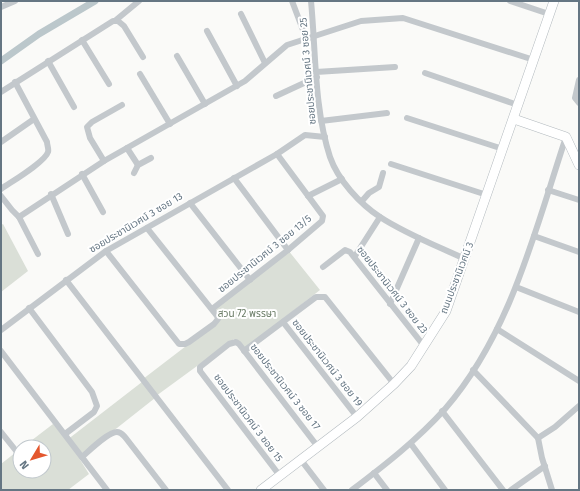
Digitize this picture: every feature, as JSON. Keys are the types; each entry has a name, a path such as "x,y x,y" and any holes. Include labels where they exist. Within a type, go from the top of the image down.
{"street":[{"path":"1,8 15,1"},
{"path":"1,92 116,20 139,1"},
{"path":"292,1 306,38"},
{"name":"ซอยประชานิเวศน์ 3 ซอย 25","path":"311,1 322,121 331,159 342,179 362,201 380,217 419,238 465,258"},
{"path":"510,1 549,14"},
{"name":"ถนนประชานิเวศน์ 3","path":"261,490 356,417 394,384 411,366 446,311 488,195 554,1"},
{"path":"241,14 265,63"},
{"path":"19,217 82,174 250,78 265,63 287,45 315,35 361,21 403,18 534,60"},
{"path":"116,20 124,26 144,57"},
{"path":"207,31 237,86"},
{"path":"82,40 109,84"},
{"path":"177,56 205,104"},
{"path":"48,62 74,107"},
{"path":"276,96 317,74 395,67"},
{"path":"426,73 518,105"},
{"path":"140,74 170,124"},
{"path":"579,80 574,98 579,103"},
{"path":"1,189 45,157 48,151 47,142 15,82"},
{"path":"104,161 90,138 88,127 92,122 122,105"},
{"path":"322,121 387,113"},
{"path":"1,142 34,118"},
{"path":"407,118 503,149"},
{"path":"514,119 566,137 579,165"},
{"name":"ซอยประชานิเวศน์ 3 ซอย 13","path":"1,330 106,251 277,154 304,135 325,137"},
{"path":"352,490 411,444 442,411 474,370 497,329 516,287 566,137"},
{"path":"127,148 138,165"},
{"name":"ซอยประชานิเวศน์ 3 ซอย 13/5","path":"212,309 288,250 322,220 323,216 277,154"},
{"path":"134,173 138,165 151,158"},
{"path":"390,164 488,195"},
{"path":"362,201 369,193 379,187 383,173"},
{"path":"82,174 103,212"},
{"path":"234,178 288,250"},
{"path":"308,196 342,179"},
{"path":"548,190 579,200"},
{"path":"51,194 68,234"},
{"path":"1,196 19,217 38,254"},
{"path":"190,203 250,280"},
{"path":"355,256 380,217"},
{"path":"106,251 179,344 185,344 202,333 218,319 212,309 147,228"},
{"path":"534,236 579,252"},
{"path":"390,304 419,238"},
{"name":"ซอยประชานิเวศน์ 3 ซอย 23","path":"323,266 345,250 355,256 390,304 424,346"},
{"path":"66,280 228,490"},
{"path":"516,287 579,312"},
{"path":"244,350 316,297 325,297 394,384"},
{"path":"29,308 92,392 97,406 94,412 65,434"},
{"name":"ซอยประชานิเวศน์ 3 ซอย 19","path":"283,322 356,417"},
{"path":"497,329 579,381"},
{"name":"ซอยประชานิเวศน์ 3 ซอย 17","path":"214,356 232,342 239,344 318,447"},
{"path":"1,351 107,490"},
{"name":"ซอยประชานิเวศน์ 3 ซอย 15","path":"214,356 200,367 201,372 280,476"},
{"path":"474,370 538,438 552,490"},
{"path":"538,438 555,427 579,406"},
{"path":"442,411 503,490"},
{"path":"1,432 12,446"},
{"path":"82,457 109,435 116,432 120,433 125,437 166,490"},
{"path":"411,444 445,490"},
{"path":"301,460 324,490"},
{"path":"510,490 545,466"},
{"path":"374,473 387,490"}],"green space":[{"path":"3,224 28,271 1,292 1,225"},
{"name":"สวน 72 พรรษา","path":"288,250 320,290 243,350 234,339 156,396 143,379 220,320 211,309"},
{"path":"142,382 155,398 79,458 89,474 68,490 1,490 1,464 12,455 12,479 52,479 52,439 33,439 53,424 67,440"}],"waterway":[{"path":"1,61 39,34 95,1"}]}
